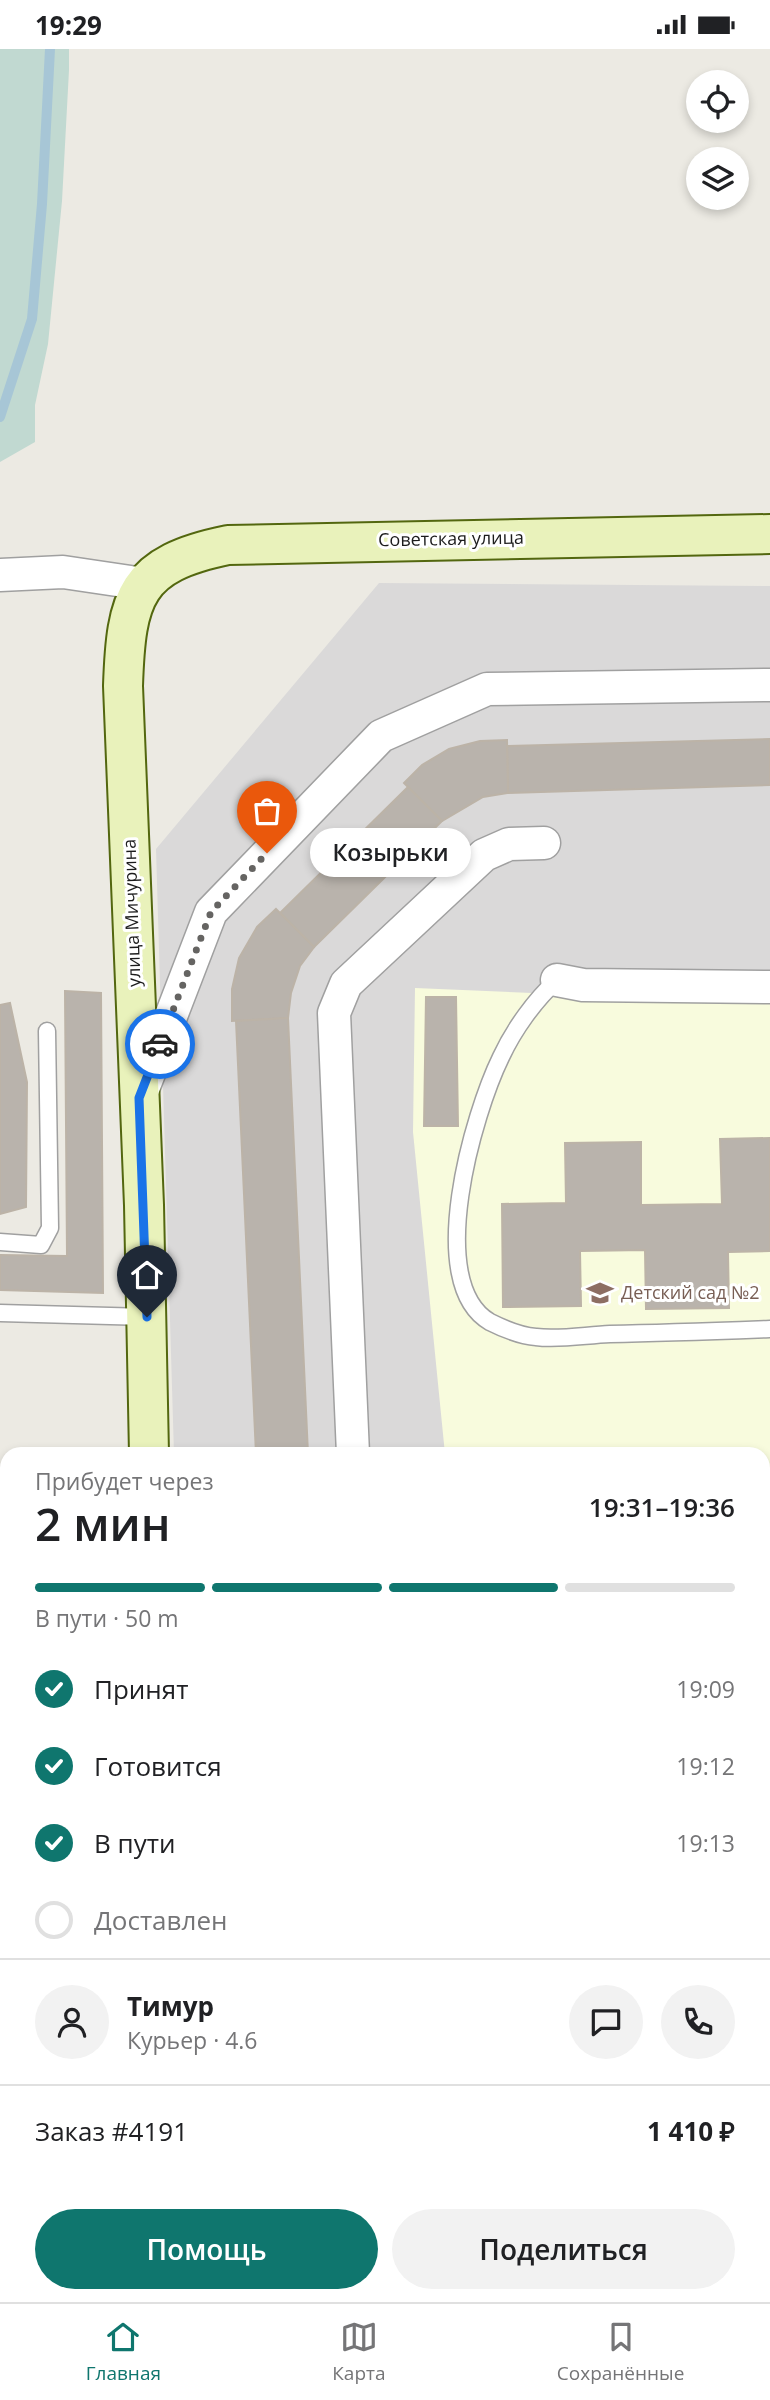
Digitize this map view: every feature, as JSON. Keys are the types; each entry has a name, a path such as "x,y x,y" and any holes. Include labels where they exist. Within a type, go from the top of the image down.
{"street":[{"name":"Советская улица","path":"144,585 160,568 187,554 228,545 770,534"},
{"path":"0,575 63,572 144,585"},
{"name":"улица Мичурина","path":"144,585 133,607 124,641 122,686 147,1317 149,1447"},
{"path":"139,1098 211,912 381,736 487,689 770,685"},
{"path":"353,1447 334,1013 346,984 484,855 509,844 544,843"},
{"path":"557,980 583,985 770,987"}],"lane":[{"path":"557,980 541,994 502,1056 481,1107 463,1166 458,1222 460,1276 474,1310 492,1323 535,1337 770,1329"},
{"path":"0,1242 41,1244 50,1228 47,1031"},
{"path":"0,1313 147,1317"}],"shaded area":[{"path":"0,49 69,49 69,70 62,201 48,344 35,405 35,442 0,462"},
{"path":"379,583 770,586 770,1447 174,1447 156,849"},
{"name":"Детский сад №2","path":"415,988 770,1003 770,1447 444,1447 413,1132"}],"building":[{"path":"770,739 770,785 508,793 507,746"},
{"path":"507,740 508,793 483,797 442,821 404,783 422,765 449,749 480,741"},
{"path":"408,787 442,821 314,947 280,913"},
{"path":"276,909 314,947 300,966 291,993 288,1018 232,1021 232,989 239,958 257,927"},
{"path":"65,991 101,993 103,1293 0,1290 0,1255 67,1256"},
{"path":"426,997 456,997 458,1126 424,1126"},
{"path":"10,1003 27,1082 26,1207 0,1214 0,1005"},
{"path":"288,1018 308,1447 256,1447 236,1021"},
{"path":"770,1138 770,1251 728,1252 729,1308 646,1309 645,1250 580,1251 581,1306 503,1307 502,1204 566,1203 565,1143 641,1142 641,1205 722,1204 720,1139"}],"waterway":[{"path":"0,417 32,319 42,204 50,49"}],"way so far":[{"path":"160,1044 211,912 267,853"}],"place":[{"name":"Козырьки","path":"267,853"},
{"name":"Детский сад №2","path":"600,1293"}],"route":[{"path":"147,1317 139,1098 160,1044"}]}
